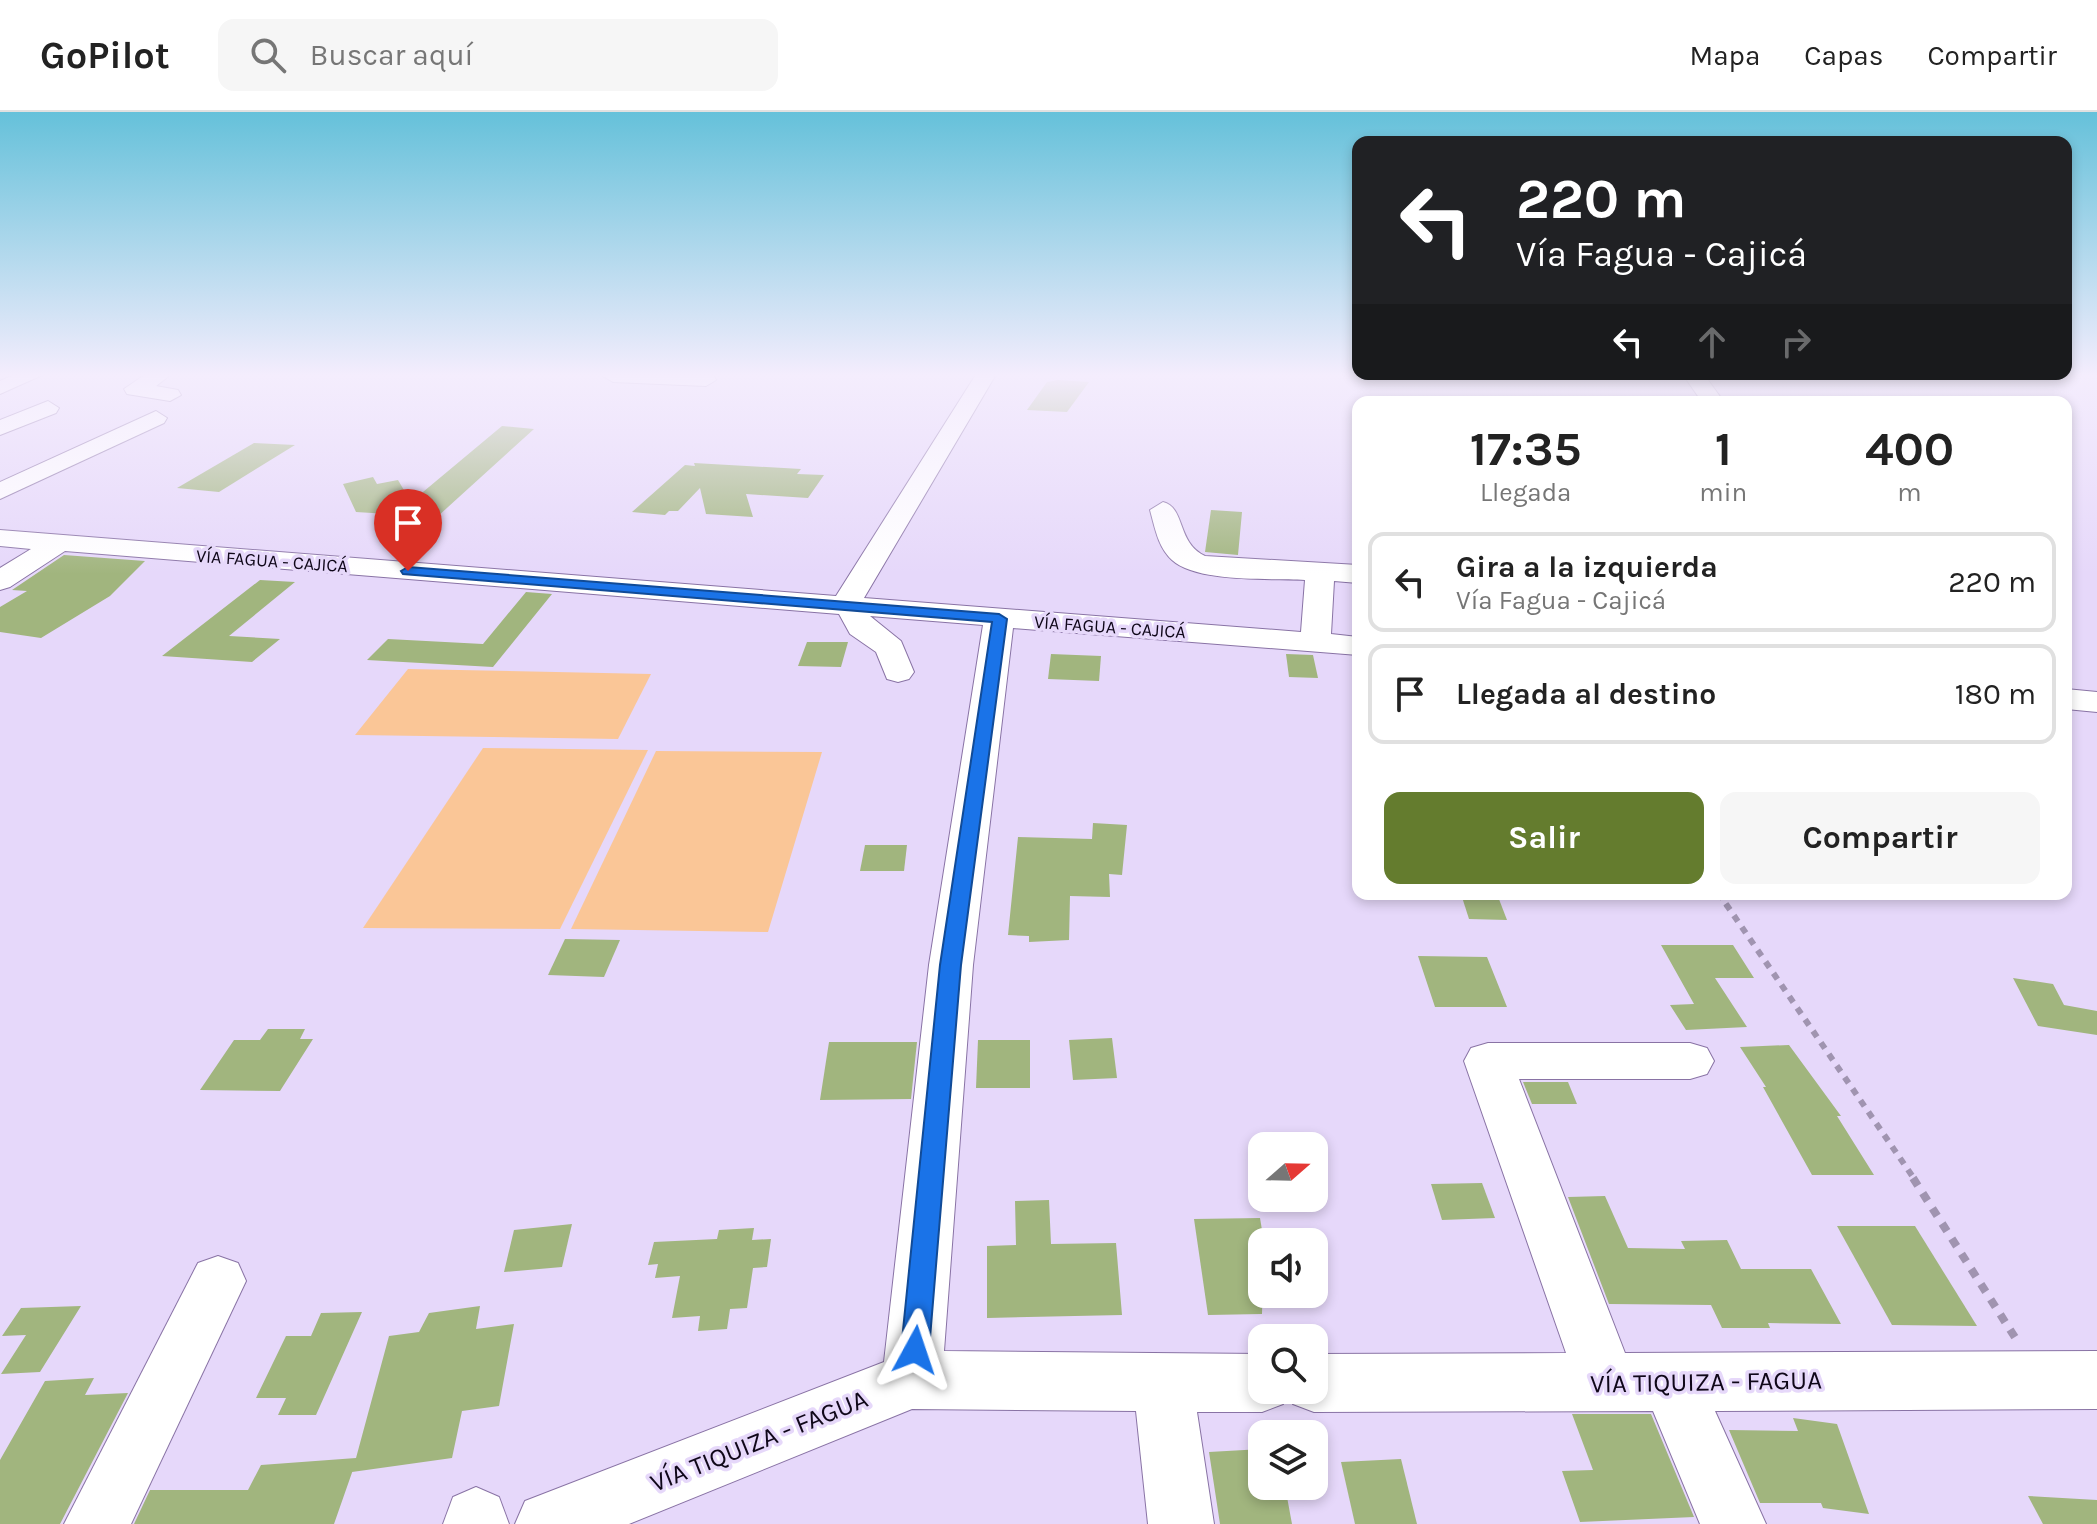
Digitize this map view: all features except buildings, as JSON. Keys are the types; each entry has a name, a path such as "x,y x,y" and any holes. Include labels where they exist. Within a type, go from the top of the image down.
{"street":[{"path":"0,491 105,442"},
{"path":"898,672 890,648 861,628 852,606 947,442"},
{"path":"0,473 29,477"},
{"path":"1163,510 1176,550 1186,560 1207,566 1352,574"},
{"name":"VÍA FAGUA - CAJICÁ","path":"0,538 1352,645"},
{"path":"0,581 59,543"},
{"path":"1312,642 1317,630 1320,571"},
{"path":"912,1380 951,965 999,619"},
{"path":"2072,700 2097,702"},
{"path":"1607,1383 1488,1061 1690,1061"},
{"path":"97,1524 218,1281"},
{"name":"VÍA TIQUIZA - FAGUA","path":"548,1524 912,1380 1248,1383"},
{"path":"1670,1380 1733,1524"},
{"name":"VÍA TIQUIZA - FAGUA","path":"1328,1383 2070,1380"},
{"path":"1162,1383 1177,1473 1181,1524"}],"path":[{"path":"1723,900 1907,1168 2070,1380"}],"shaded area":[{"path":"408,669 651,674 618,739 355,735"},
{"path":"483,748 648,750 560,929 363,928"},
{"path":"656,751 822,752 768,932 571,929"}],"route":[{"path":"408,571 999,619 951,965 915,1350"}]}
